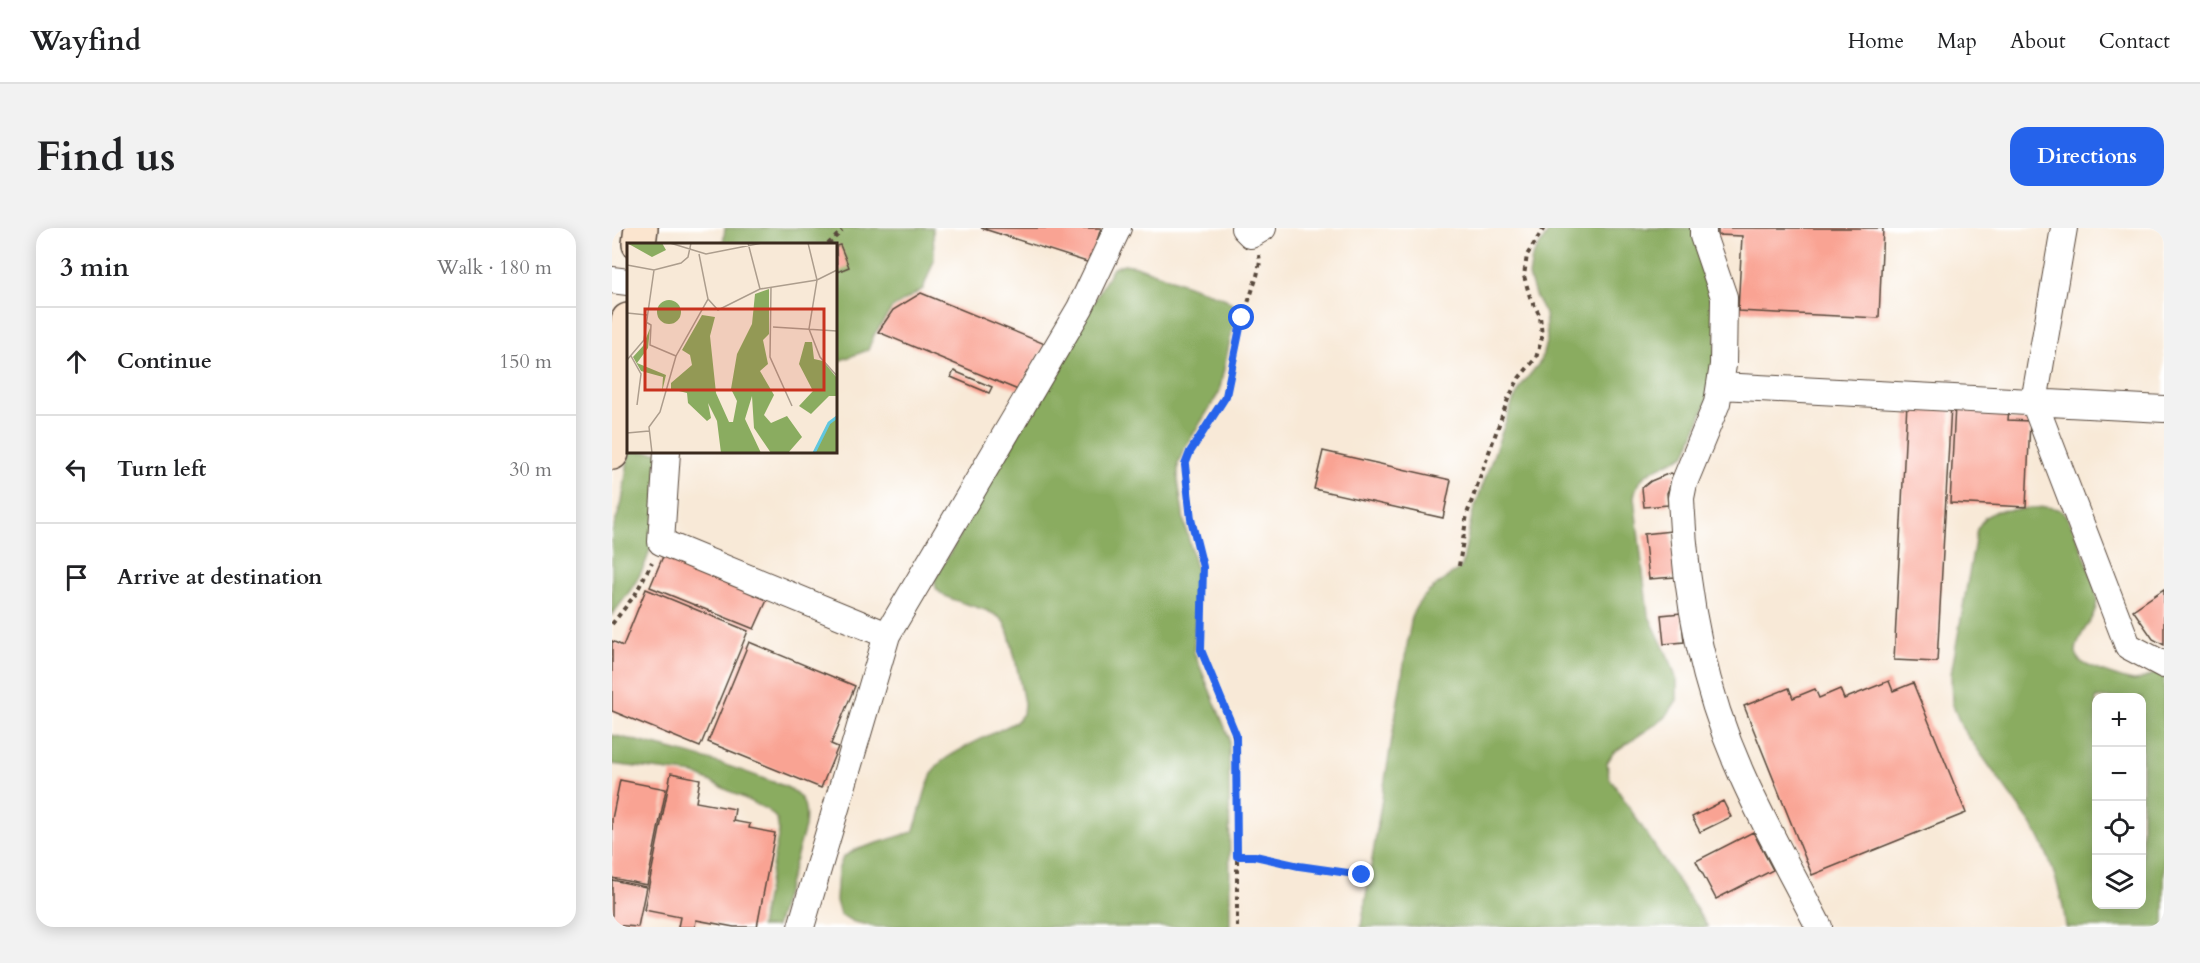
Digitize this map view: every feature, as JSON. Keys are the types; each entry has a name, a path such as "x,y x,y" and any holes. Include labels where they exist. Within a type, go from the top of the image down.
{"street":[{"path":"639,243 641,228"},
{"path":"801,927 887,635 1080,308 1118,228"},
{"path":"1703,228 1703,236 1724,297 1721,386 1712,420 1684,483 1681,498 1695,633 1703,665 1740,771 1819,927"},
{"path":"2064,228 2034,402 2128,646 2164,665"},
{"path":"612,280 627,282"},
{"path":"612,453 627,339"},
{"path":"1721,386 2164,409"},
{"path":"667,453 661,542 887,635"}],"path":[{"path":"1459,566 1467,514 1508,399 1519,378 1536,358 1542,337 1539,316 1524,276 1527,255 1544,228"},
{"path":"1237,927 1236,735 1201,650 1203,567 1191,519 1185,465 1190,452 1226,396 1239,330 1260,262 1253,230"},
{"path":"829,243 842,231"},
{"path":"612,624 641,585 661,542"},
{"path":"1237,856 1255,856 1299,866 1362,875"}],"green space":[{"path":"725,228 933,228 934,260 923,289 892,308 874,335 868,350 837,362 837,243 723,243"},
{"path":"1551,228 1696,228 1717,298 1714,384 1686,454 1646,474 1636,487 1634,497 1648,614 1671,663 1677,681 1677,700 1665,718 1613,753 1607,763 1609,777 1708,927 1361,927 1412,615 1427,593 1462,566 1472,515 1513,401 1524,382 1541,361 1547,338 1545,314 1535,295 1529,276 1532,257"},
{"path":"1124,264 1136,266 1226,299 1233,305 1235,316 1219,393 1184,449 1178,464 1184,521 1196,568 1194,652 1229,737 1230,927 878,927 854,922 840,915 836,901 838,870 843,857 855,850 913,832 929,780 937,766 962,749 1016,722 1023,714 1024,703 1010,636 1003,621 988,611 949,598 936,588 935,579 1113,268"},
{"path":"629,453 658,453 654,521 647,559 632,588 612,615 612,532 622,502"},
{"path":"2046,507 2063,512 2089,569 2097,601 2093,615 2079,640 2077,657 2083,663 2097,669 2135,681 2156,673 2164,675 2164,927 2066,927 2055,876 2040,839 1962,728 1952,703 1951,674 1977,529 1985,517 1997,511"},
{"path":"612,735 725,765 782,785 802,799 806,815 805,827 776,927 760,927 779,832 777,819 768,810 695,774 612,764"}],"building":[{"path":"981,228 1101,228 1090,263"},
{"path":"1718,228 1883,228 1879,318 1738,311 1742,236 1718,235"},
{"path":"840,245 849,267 837,272 837,246"},
{"path":"921,293 1045,344 1018,390 878,332 893,310"},
{"path":"954,371 992,387 989,393 951,377"},
{"path":"1907,403 1951,405 1937,662 1894,660"},
{"path":"1955,405 2009,408 2008,420 2030,421 2026,507 1950,503"},
{"path":"1323,451 1451,480 1443,518 1314,489"},
{"path":"1670,473 1675,475 1667,493 1668,505 1644,507 1642,488 1651,481"},
{"path":"1671,531 1675,577 1649,579 1644,534"},
{"path":"664,554 768,598 754,629 650,587"},
{"path":"646,589 748,631 700,747 612,711 612,641 623,646"},
{"path":"2164,589 2164,645 2153,639 2133,610"},
{"path":"1681,613 1684,642 1664,644 1661,615"},
{"path":"749,642 855,686 831,744 838,747 821,788 708,742"},
{"path":"1889,681 1893,691 1913,683 1966,813 1812,875 1744,706 1789,688 1793,698 1815,689 1819,698 1840,689 1844,699"},
{"path":"671,773 700,779 696,802 735,809 733,821 750,824 749,828 775,833 757,927 734,927 696,920 695,927 678,927 680,917 644,910"},
{"path":"620,780 666,789 647,885 612,878 612,819"},
{"path":"1723,801 1731,817 1700,832 1692,817"},
{"path":"1753,832 1773,870 1716,899 1696,861"},
{"path":"612,880 646,887 638,927 612,925"}],"route":[{"path":"1242,318 1226,396 1190,452 1185,465 1191,519 1203,567 1201,650 1236,735 1237,856 1255,856 1299,866 1362,875"}]}
